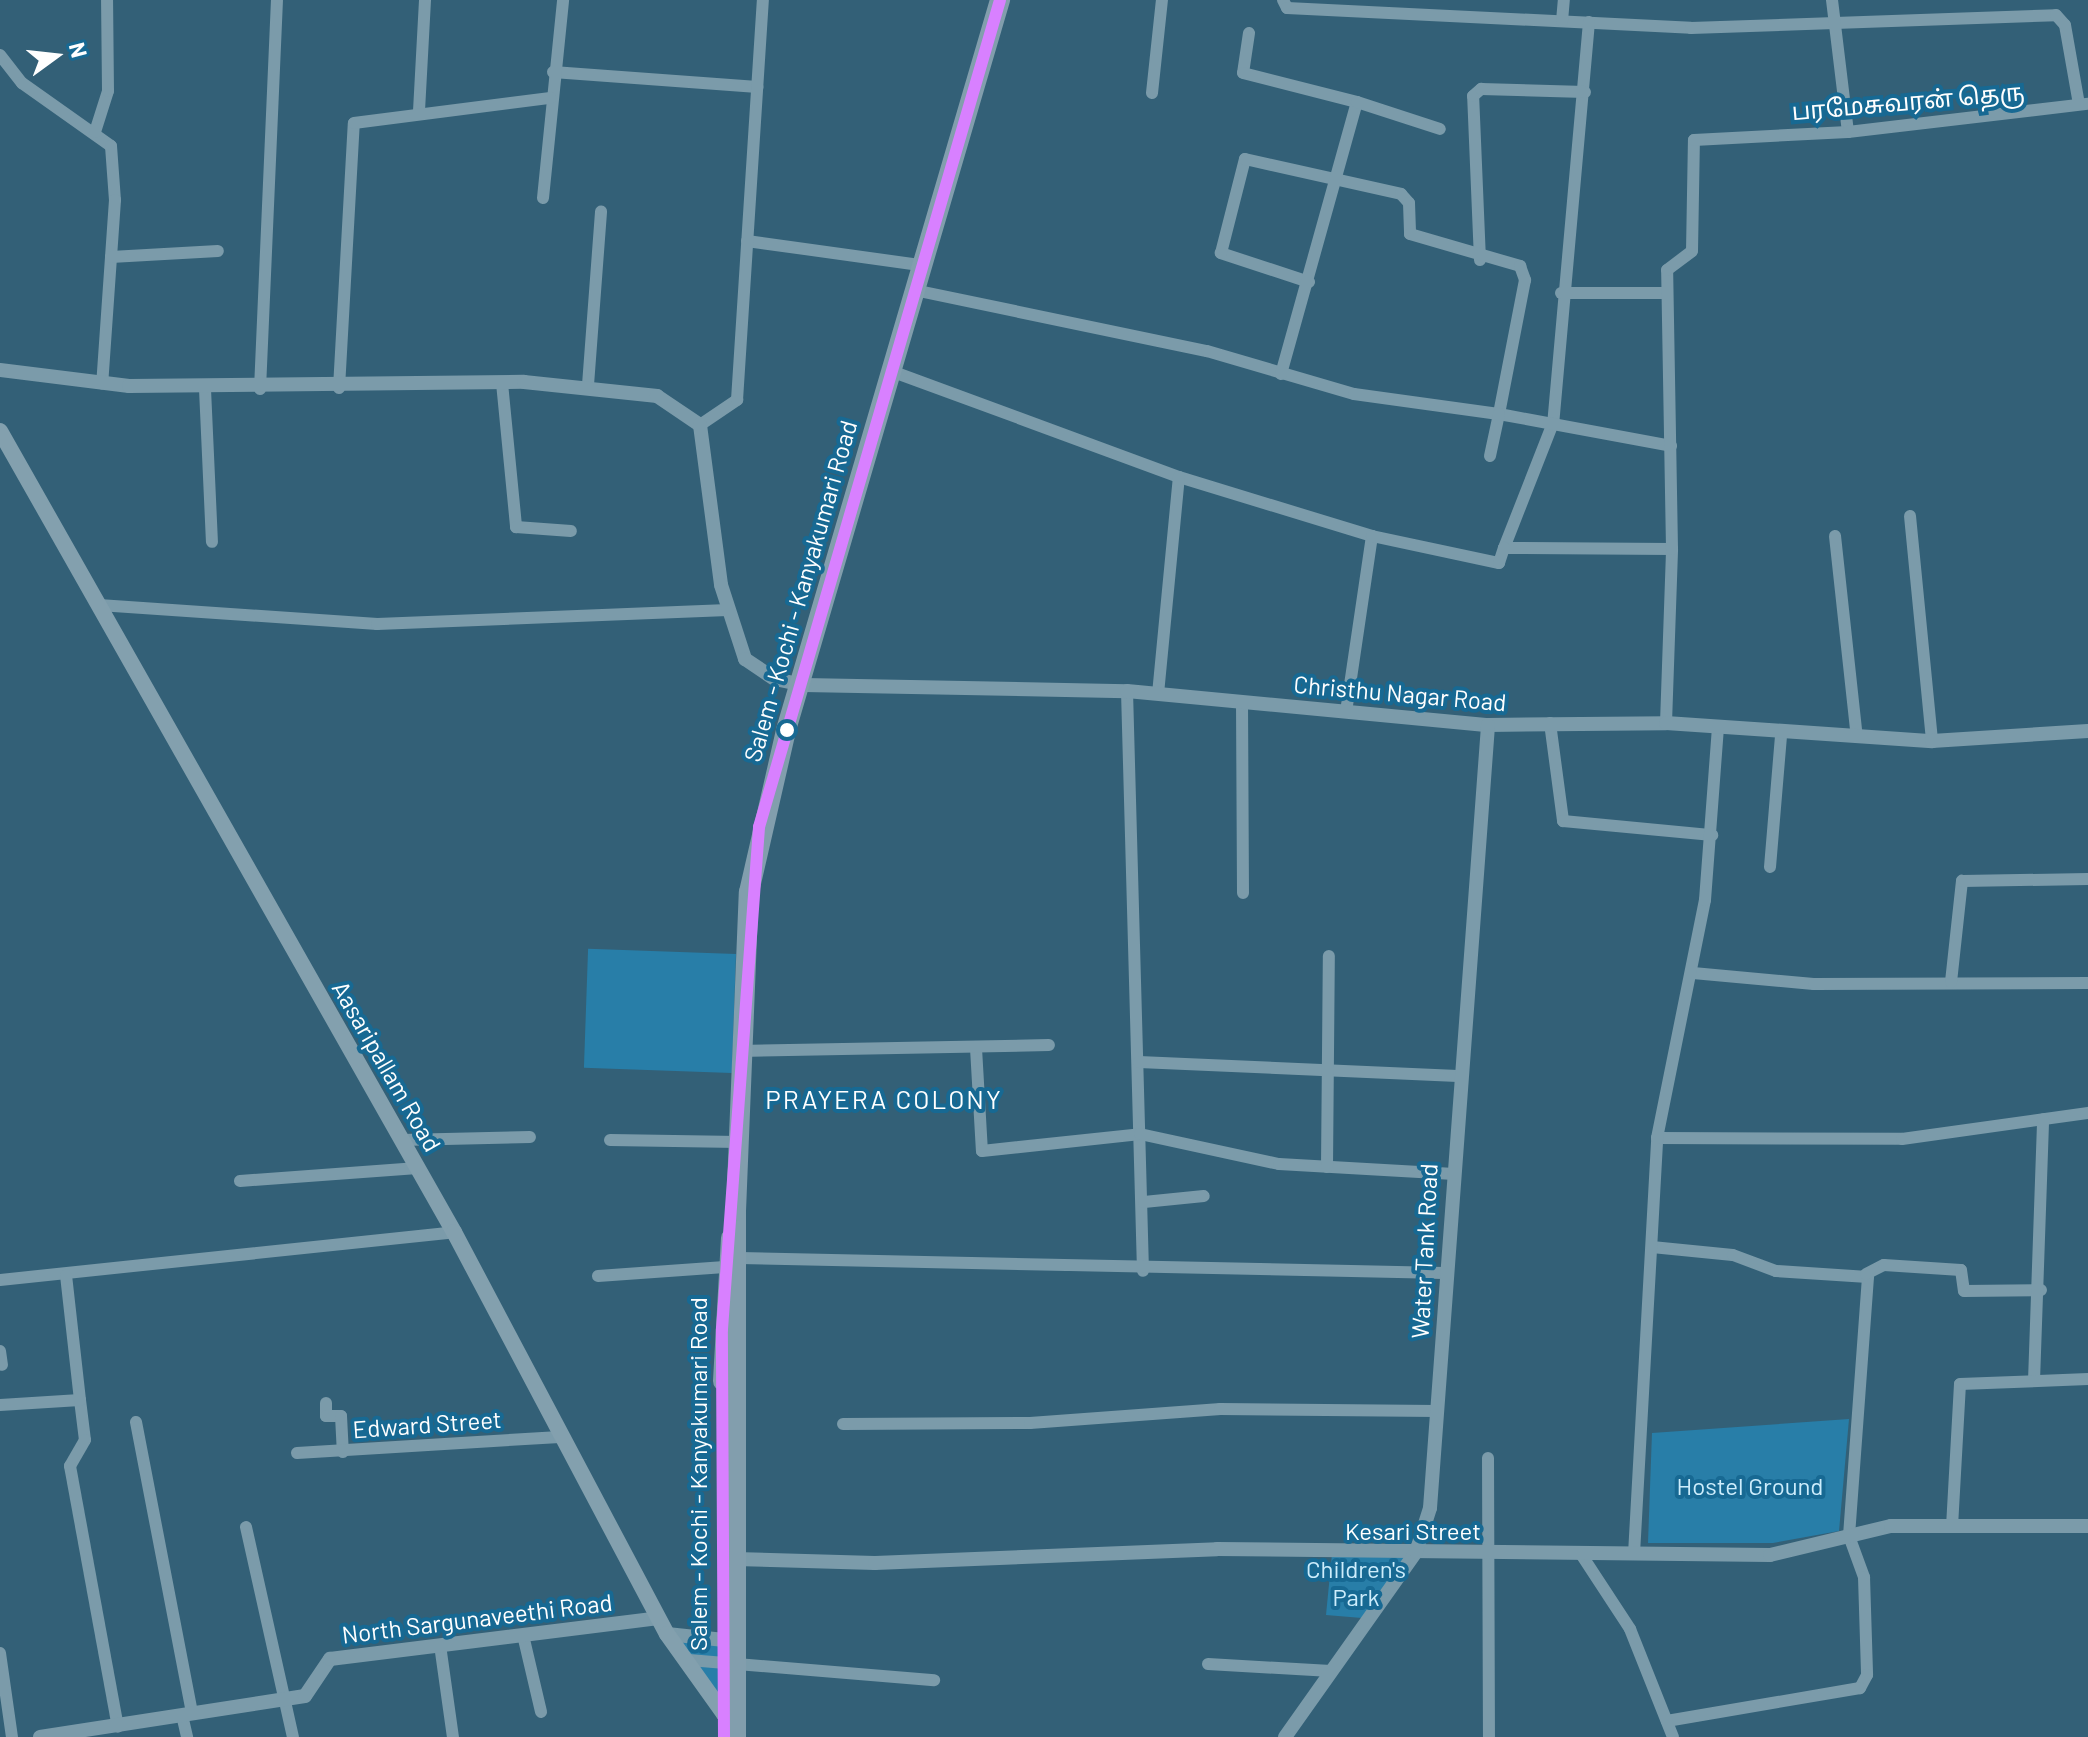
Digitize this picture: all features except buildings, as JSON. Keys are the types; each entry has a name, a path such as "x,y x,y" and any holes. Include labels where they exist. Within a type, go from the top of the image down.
{"highway":[{"name":"Salem - Kochi - Kanyakumari Road","path":"736,1737 730,1714 728,1640 732,1262 739,1051 759,827 804,685 921,265 1000,0"},
{"name":"Salem - Kochi - Kanyakumari Road","path":"728,1640 735,1559 732,1262"},
{"name":"Salem - Kochi - Kanyakumari Road","path":"724,1737 730,1714"}],"main road":[{"name":"Aasaripallam Road","path":"0,431 454,1232 667,1634 730,1714"}],"street":[{"path":"95,132 108,91 107,0"},
{"path":"260,389 272,233 277,0"},
{"path":"419,111 425,0"},
{"path":"543,198 550,98 563,0"},
{"path":"0,370 102,384 205,389 502,383 588,385 657,396 700,425 737,400 763,0"},
{"path":"1152,93 1162,0"},
{"path":"1283,0 1287,8 1343,6 1589,22 1835,26 2059,16 2084,104"},
{"path":"1562,21 1564,0"},
{"path":"1832,0 1848,132"},
{"path":"891,371 1179,477 1372,536 1499,563 1553,423 1561,293 1585,92 1589,22"},
{"path":"1249,33 1243,73 1357,102 1440,129"},
{"path":"0,55 5,70 95,132 114,155 102,384"},
{"path":"553,72 757,87"},
{"path":"1480,260 1473,96 1481,89 1585,92"},
{"path":"339,388 351,132 362,118 550,98"},
{"path":"1281,374 1338,180 1357,102"},
{"name":"பரமேசுவரன் தெரு","path":"1667,293 1669,266 1692,251 1694,140 1848,132 2084,104"},
{"path":"1309,282 1226,258 1219,243 1245,159 1401,194 1409,203 1410,234 1480,260 1520,266 1525,274 1490,456"},
{"path":"588,385 601,211"},
{"path":"747,241 921,265"},
{"path":"111,257 218,251"},
{"path":"914,290 1207,351 1354,394 1499,414 1671,446"},
{"path":"1561,293 1667,293 1672,549 1666,723"},
{"path":"502,383 516,527 527,533 571,531"},
{"path":"205,389 212,542"},
{"name":"Christhu Nagar Road","path":"700,425 728,610 745,659 775,679 804,685 1127,691 1488,725 1666,723 1781,735 1932,741 2088,731"},
{"path":"1158,694 1179,477"},
{"path":"1910,516 1932,741"},
{"path":"1346,712 1372,536"},
{"path":"1835,536 1857,737"},
{"path":"1504,548 1672,549"},
{"path":"99,605 377,624 728,610"},
{"path":"1127,691 1144,1202 1143,1271"},
{"path":"1242,702 1243,893"},
{"path":"1550,723 1563,821 1712,835"},
{"name":"Water Tank Road","path":"1285,1737 1416,1552 1430,1508 1450,1174 1488,725"},
{"path":"1634,1554 1657,1138 1693,973 1712,835 1718,727"},
{"path":"1770,867 1781,735"},
{"path":"1951,982 1962,881 2088,879"},
{"path":"1327,1167 1324,1070 1329,956"},
{"path":"1693,973 1814,984 2088,983"},
{"path":"739,1051 1049,1045"},
{"path":"976,1048 982,1151 1140,1134 1279,1164 1450,1174"},
{"path":"1139,1062 1458,1076"},
{"path":"1657,1138 1902,1139 2088,1113"},
{"path":"2034,1381 2041,1290 2043,1119"},
{"path":"402,1140 530,1137"},
{"path":"610,1140 738,1142"},
{"path":"240,1181 418,1168"},
{"path":"1144,1202 1204,1196"},
{"path":"0,1280 66,1276 454,1232"},
{"path":"1652,1247 1733,1255 1776,1271 1866,1274 1884,1265 1961,1270 1964,1291 2041,1290"},
{"path":"598,1276 732,1262 1143,1271 1444,1273"},
{"path":"1667,1721 1860,1688 1867,1675 1864,1577 1849,1536 1866,1274"},
{"path":"66,1276 85,1440 70,1466 118,1727"},
{"path":"0,1351 2,1365"},
{"path":"1952,1527 1957,1388 2088,1379"},
{"path":"0,1405 80,1400"},
{"path":"326,1403 326,1416 341,1416 343,1452"},
{"path":"843,1424 1030,1423 1220,1409 1437,1411"},
{"path":"136,1422 187,1714 187,1737"},
{"name":"Edward Street","path":"297,1453 560,1437"},
{"path":"1488,1458 1484,1553 1489,1737"},
{"name":"Kesari Street","path":"735,1559 875,1563 1217,1549 1770,1555 1891,1526 2088,1526"},
{"path":"246,1527 293,1737"},
{"path":"1581,1554 1630,1629 1673,1737"},
{"name":"North Sargunaveethi Road","path":"40,1737 285,1700 314,1690 330,1659 658,1618"},
{"path":"667,1634 728,1640"},
{"path":"523,1635 541,1712"},
{"path":"440,1645 453,1737"},
{"path":"0,1653 12,1737"},
{"path":"689,1660 729,1667 934,1680"},
{"path":"1208,1664 1331,1671"}],"green space":[{"path":"588,949 736,954 732,1073 584,1068"},
{"name":"Hostel Ground","path":"1849,1419 1839,1531 1773,1543 1648,1543 1652,1433"},
{"name":"Children's Park","path":"1332,1554 1412,1554 1362,1618 1326,1615"},
{"path":"676,1638 720,1644 722,1707"}],"transit line":[{"path":"724,1737 722,1329 759,827 1000,0"}],"district":[{"name":"PRAYERA COLONY","path":"884,1099"}]}
